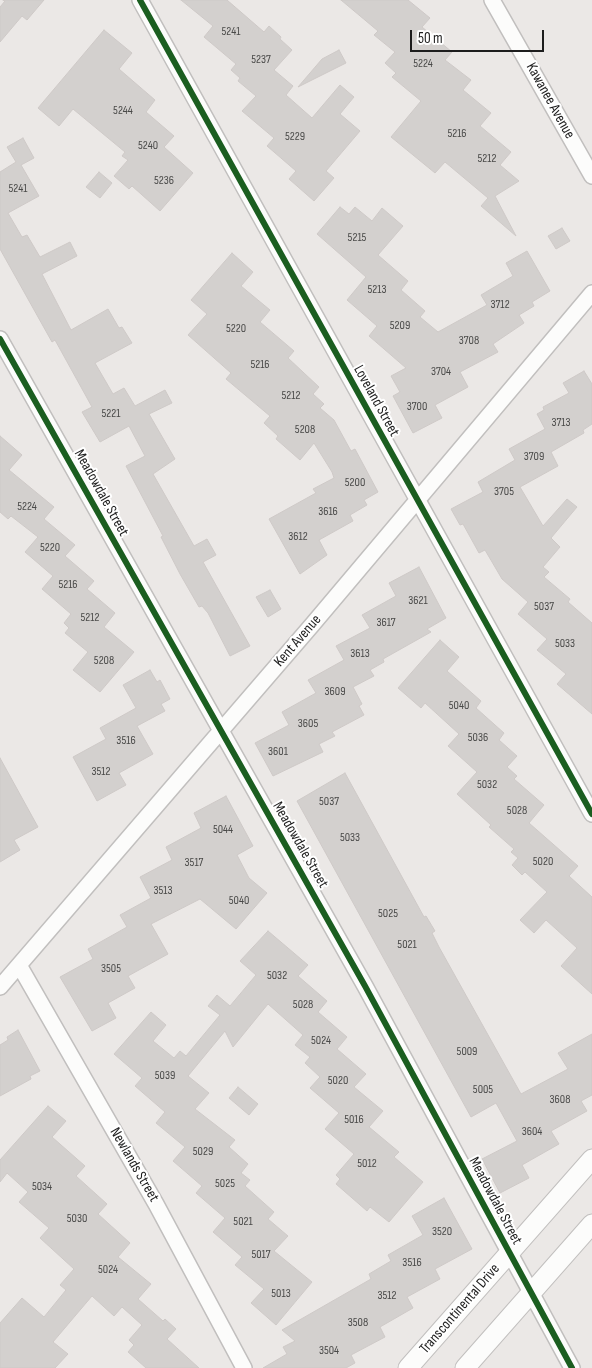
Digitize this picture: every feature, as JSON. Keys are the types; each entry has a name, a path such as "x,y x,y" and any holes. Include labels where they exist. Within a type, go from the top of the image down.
{"street":[{"name":"Loveland Street","path":"140,0 592,814"},
{"name":"Kawanee Avenue","path":"492,0 592,176"},
{"name":"Kent Avenue","path":"0,987 592,293"},
{"name":"Meadowdale Street","path":"0,338 365,986 572,1368"},
{"name":"Newlands Street","path":"19,965 156,1204 244,1368"},
{"name":"Transcontinental Drive","path":"408,1368 592,1160"},
{"path":"464,1368 592,1224"}],"building":[{"path":"3,0 44,0 27,20 22,16 0,42 0,7 5,1"},
{"path":"181,0 227,0 264,32 269,26 292,50 274,70 293,86 286,95 312,118 340,85 354,97 340,114 360,131 326,171 334,178 314,201 289,179 296,171 267,146 274,138 242,111 256,96 238,81 240,78 231,70 236,64 204,37 213,26"},
{"path":"341,0 408,0 430,18 422,27 452,52 445,60 471,80 463,90 491,113 480,126 511,152 500,165 519,181 495,196 516,236 481,206 488,198 445,162 435,173 391,137 421,101 392,77 396,73 385,63 395,52 374,35 378,31"},
{"path":"104,30 132,53 119,69 155,100 146,112 174,136 164,147 193,173 160,211 132,186 129,189 114,176 128,160 122,156 125,152 73,109 59,126 38,108"},
{"path":"339,50 346,63 298,87 322,59"},
{"path":"23,138 34,158 21,165 39,196 8,213 22,237 27,235 40,257 70,242 77,256 42,274 71,330 108,309 119,328 122,327 132,343 95,363 113,394 124,388 135,406 165,390 172,403 149,414 175,459 153,474 194,546 207,539 216,555 203,562 250,646 230,656 208,613 202,606 199,607 180,574 161,537 163,536 126,466 145,456 129,426 100,442 82,412 92,407 55,340 52,342 0,249 0,172 16,162 7,147"},
{"path":"99,172 112,183 100,198 86,187"},
{"path":"340,207 349,214 355,207 372,221 382,208 403,226 378,255 408,281 401,290 425,311 420,317 438,332 487,305 481,295 513,276 506,263 527,251 550,291 532,302 534,306 519,315 524,323 493,344 498,352 460,372 468,387 435,405 442,418 413,433 393,396 400,392 391,376 406,368 369,336 377,326 347,300 366,277 317,234"},
{"path":"562,228 570,241 556,249 548,236"},
{"path":"232,253 253,272 241,286 270,310 260,322 294,351 288,358 319,387 313,394 324,404 320,408 334,420 351,451 355,449 378,492 364,500 367,505 350,515 353,521 319,540 327,555 300,574 269,519 316,493 313,489 334,478 332,472 314,443 300,460 276,439 278,436 264,423 270,416 226,379 231,373 188,335 207,314 191,300"},
{"path":"584,371 592,384 592,424 583,430 584,433 551,452 558,466 520,487 543,526 567,499 577,507 551,538 560,547 543,567 549,572 544,577 570,599 568,602 592,623 592,714 557,684 566,674 537,650 547,639 518,614 528,602 502,579 485,550 479,553 463,524 460,525 451,509 483,492 478,482 515,460 509,449 545,429 537,414 544,410 543,407 569,393 563,383"},
{"path":"0,436 22,455 9,470 54,507 44,519 75,545 65,556 94,581 87,589 115,613 104,627 134,652 100,692 73,670 88,652 65,633 69,628 64,623 71,614 42,589 53,576 25,552 38,537 11,516 8,519 0,512"},
{"path":"419,567 446,618 427,629 431,632 383,659 384,662 370,670 374,676 353,687 362,704 359,706 364,715 332,732 335,736 319,744 323,752 273,776 255,743 289,725 282,712 316,693 308,680 344,660 336,646 370,628 362,615 396,596 389,583"},
{"path":"270,590 281,609 268,617 256,597"},
{"path":"440,640 459,657 447,671 481,701 476,708 504,733 499,740 517,756 507,767 517,776 514,779 544,805 529,823 578,866 569,876 592,897 592,994 561,966 577,948 546,920 534,933 520,920 547,892 525,872 522,875 512,865 518,858 511,852 514,849 489,827 491,825 457,794 477,772 448,746 459,734 425,703 421,708 398,688"},
{"path":"150,670 157,682 160,680 170,699 161,704 165,711 137,726 153,754 119,773 126,785 97,801 73,757 106,739 100,728 136,708 123,685"},
{"path":"0,758 38,827 14,840 20,850 0,862"},
{"path":"345,773 424,917 426,916 435,931 432,933 439,947 521,1094 568,1069 558,1053 592,1034 592,1095 581,1101 587,1111 551,1131 559,1144 522,1165 529,1178 500,1193 482,1159 517,1141 496,1103 471,1117 297,801"},
{"path":"226,796 253,846 237,855 249,878 267,893 236,929 200,899 151,924 168,954 128,976 135,988 108,1003 116,1018 92,1031 60,977 93,959 88,949 127,927 120,915 151,898 140,877 172,860 166,847 201,828 194,813"},
{"path":"268,931 308,965 298,976 327,1001 318,1012 347,1037 337,1049 366,1074 354,1087 383,1111 369,1127 399,1152 394,1157 423,1182 389,1222 370,1207 367,1211 336,1184 340,1179 336,1175 354,1154 325,1129 339,1113 310,1088 320,1077 305,1063 310,1057 295,1045 303,1035 268,1004 233,1047 225,1031 188,1076 209,1093 195,1109 235,1140 229,1147 248,1164 241,1173 250,1180 245,1186 274,1212 268,1219 288,1236 274,1251 312,1282 276,1325 251,1303 264,1289 235,1265 242,1257 213,1232 225,1218 196,1193 202,1186 173,1161 185,1147 156,1123 165,1112 135,1086 142,1078 114,1054 151,1012 166,1025 153,1041 174,1058 180,1051 186,1056 220,1015 208,1006 217,995 230,1006 256,975 240,961"},
{"path":"18,1030 40,1071 30,1076 31,1079 0,1096 0,1045 8,1040 7,1037"},
{"path":"238,1087 258,1104 249,1115 229,1098"},
{"path":"48,1106 66,1121 52,1137 85,1166 76,1176 107,1204 98,1214 130,1243 118,1257 151,1284 138,1299 163,1321 165,1319 176,1329 167,1339 199,1368 146,1368 128,1352 134,1345 129,1340 142,1325 122,1307 114,1316 92,1296 53,1342 68,1354 55,1368 0,1368 0,1323 22,1298 44,1317 66,1290 60,1285 74,1269 40,1238 49,1228 19,1202 28,1192 7,1173 0,1182 0,1160"},
{"path":"444,1198 472,1249 435,1269 440,1279 407,1297 413,1308 380,1327 385,1337 351,1355 355,1363 346,1368 263,1368 287,1354 283,1347 295,1341 282,1330 371,1279 369,1274 391,1261 388,1255 423,1235 412,1216"}],"cycle path":[{"path":"140,0 592,814"},
{"path":"0,339 365,986 572,1368"}]}
